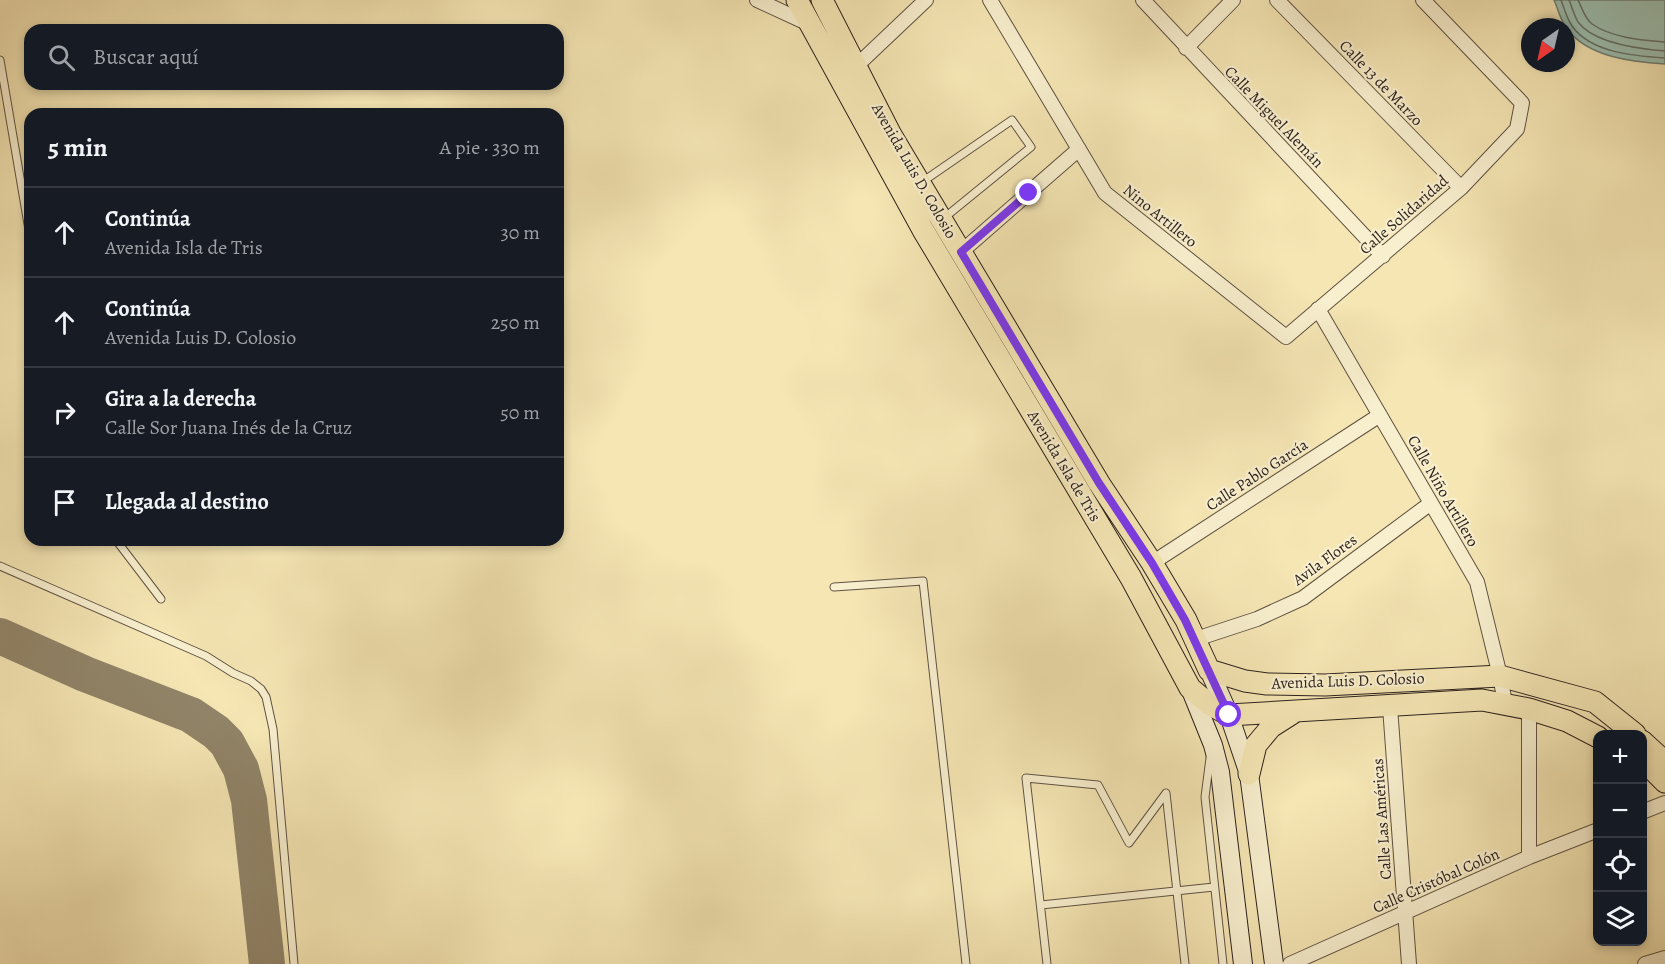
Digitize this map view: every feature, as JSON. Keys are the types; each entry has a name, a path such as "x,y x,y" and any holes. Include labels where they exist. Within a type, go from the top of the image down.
{"main road":[{"name":"Avenida Isla de Tris","path":"797,0 922,230 1131,578 1190,688 1213,745 1220,772 1243,964"},
{"name":"Avenida Luis D. Colosio","path":"822,0 891,135 1099,483 1152,563 1196,639 1209,670 1245,681 1267,684 1325,685 1500,675 1595,702 1629,730"},
{"path":"1209,670 1229,715 1249,774 1274,964"},
{"path":"1190,688 1209,704 1229,715"},
{"name":"Avenida Luis D. Colosio","path":"1229,715 1482,700 1529,709 1567,721 1593,734"},
{"path":"1249,774 1256,745 1271,727 1293,713"},
{"path":"1647,746 1665,762"},
{"path":"1647,766 1665,782"}],"street":[{"path":"757,0 810,24"},
{"path":"841,81 926,0"},
{"name":"Nino Artillero","path":"990,0 1105,193 1286,337"},
{"name":"Calle Miguel Alemán","path":"1143,0 1383,256"},
{"path":"1186,48 1233,0"},
{"name":"Calle 13 de Marzo","path":"1277,0 1461,188"},
{"name":"Calle Solidaridad","path":"1286,337 1461,188 1517,129 1522,103 1423,0"},
{"path":"961,252 1079,149"},
{"name":"Calle Niño Artillero","path":"1318,309 1477,582 1505,703"},
{"name":"Calle Pablo García","path":"1152,563 1380,415"},
{"name":"Avila Flores","path":"1196,639 1257,619 1303,598 1431,503"},
{"name":"Calle Las Américas","path":"1390,706 1409,964"},
{"path":"1529,709 1529,857"},
{"path":"1647,810 1665,803"},
{"name":"Calle Cristóbal Colón","path":"1290,964 1529,857 1593,832"},
{"path":"1646,964 1665,958"}],"lane":[{"path":"0,60 24,201"},
{"path":"920,184 1012,120 1031,147 942,220"},
{"path":"121,546 161,599"},
{"path":"0,566 206,656 261,689 269,705 273,729 294,964"},
{"path":"834,587 923,581 966,964"},
{"path":"1213,745 1205,797 1223,964"},
{"path":"1047,964 1026,777 1098,785 1129,843 1166,793 1185,964"},
{"path":"1041,905 1214,887"}],"water":[{"path":"1554,0 1665,0 1665,64 1639,62 1599,52 1575,37 1575,18 1561,18"}],"taxiway":[{"path":"0,636 85,674 191,715 216,732 227,743 241,769 249,800 267,964"}],"route":[{"path":"1029,193 961,252 1099,483 1152,563 1196,639 1229,715"}]}
